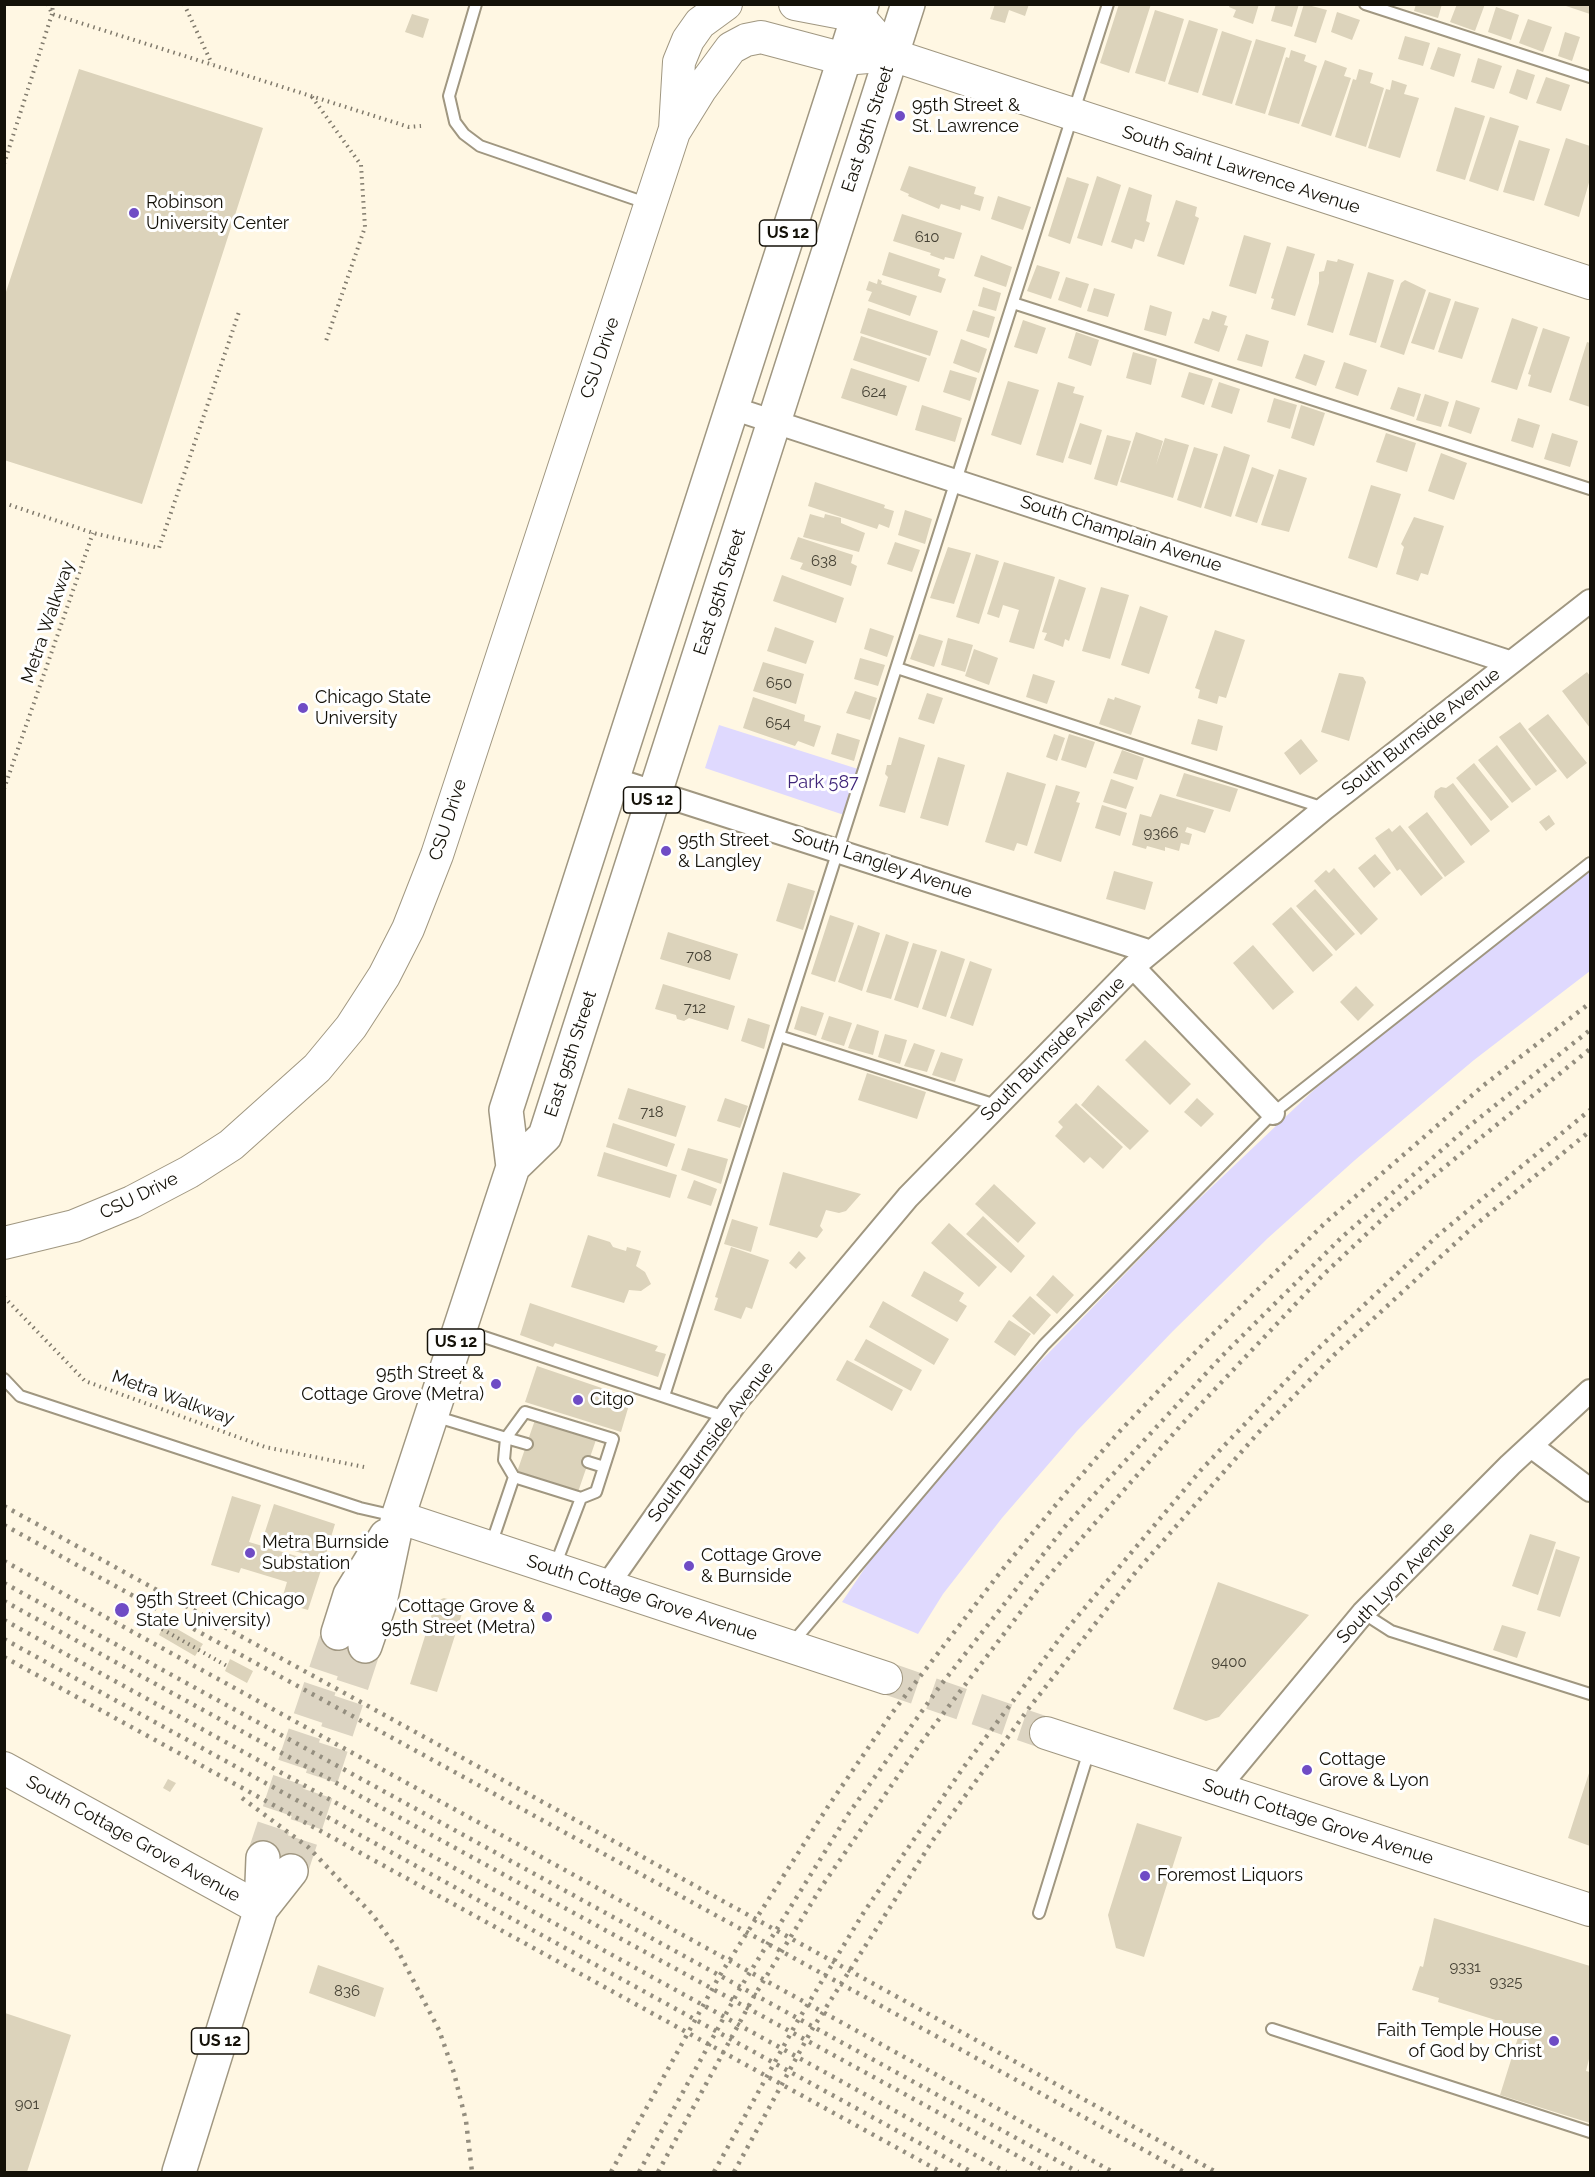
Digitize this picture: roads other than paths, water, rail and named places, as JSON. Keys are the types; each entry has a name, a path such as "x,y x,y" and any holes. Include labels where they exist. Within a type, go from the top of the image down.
{"main road":[{"name":"East 95th Street","path":"513,1167 545,1136 776,422 908,4"},
{"name":"East 95th Street","path":"351,1639 350,1595 398,1517 513,1167 506,1110 860,10"},
{"name":"US 12","path":"179,2172 277,1864"}],"street":[{"path":"674,132 679,62 688,40 700,23 726,4"},
{"path":"795,4 860,10 892,55"},
{"path":"674,132 700,90 731,48 746,40 762,37 778,39 844,59 892,55"},
{"name":"South Saint Lawrence Avenue","path":"892,55 1590,283"},
{"name":"CSU Drive","path":"4,1243 74,1226 132,1202 189,1172 231,1145 317,1068 351,1026 384,976 408,929 437,855 674,132"},
{"name":"South Champlain Avenue","path":"732,408 1509,662"},
{"name":"South Burnside Avenue","path":"606,1587 725,1417 908,1197 1133,967 1325,808 1590,601"},
{"name":"South Langley Avenue","path":"613,778 839,849 1151,952"},
{"path":"1133,967 1273,1113"},
{"name":"South Lyon Avenue","path":"1217,1789 1363,1613 1531,1446 1590,1391"},
{"path":"1531,1446 1590,1490"},
{"name":"South Cottage Grove Avenue","path":"398,1517 886,1678"},
{"name":"South Cottage Grove Avenue","path":"1046,1734 1590,1910"},
{"name":"South Cottage Grove Avenue","path":"4,1768 261,1910"}],"lane":[{"path":"476,4 449,96 456,122 464,134 480,146 651,205"},
{"path":"664,1396 1108,4"},
{"path":"1365,4 1590,77"},
{"path":"1013,303 1590,489"},
{"path":"897,668 1325,808"},
{"path":"789,1647 1044,1345 1273,1113 1590,863"},
{"path":"779,1036 996,1105"},
{"path":"460,1329 725,1417"},
{"path":"4,1379 20,1396 360,1508 398,1517"},
{"path":"525,1412 613,1439 604,1467 596,1492 581,1498 514,1477 504,1460 506,1438 525,1412"},
{"path":"432,1415 527,1444"},
{"path":"588,1462 604,1467"},
{"path":"490,1548 514,1477"},
{"path":"554,1569 581,1498"},
{"path":"1363,1613 1391,1631 1590,1695"},
{"path":"1039,1913 1090,1748"},
{"path":"1272,2029 1590,2132"}],"tunnel":[{"path":"263,1858 338,1633"},
{"path":"291,1871 365,1646"},
{"path":"886,1678 1046,1733"}],"railway":[{"path":"611,2172 720,1975 827,1808 892,1713 1002,1570 1059,1501 1118,1433 1210,1337 1326,1222 1484,1085 1590,1003"},
{"path":"639,2172 739,1990 849,1813 940,1686 1067,1524 1222,1356 1342,1237 1468,1127 1590,1030"},
{"path":"658,2172 753,1998 822,1886 920,1744 1045,1580 1182,1424 1323,1275 1393,1209 1590,1049"},
{"path":"714,2172 797,2022 864,1912 963,1768 1066,1630 1201,1470 1305,1361 1437,1236 1590,1110"},
{"path":"734,2172 811,2031 933,1840 1029,1708 1135,1573 1258,1433 1334,1355 1474,1226 1590,1131"},
{"path":"4,1506 1216,2172"},
{"path":"4,1525 1184,2172"},
{"path":"4,1561 1113,2172"},
{"path":"4,1583 1078,2172"},
{"path":"4,1601 1047,2172"},
{"path":"4,1620 1006,2172"},
{"path":"4,1639 972,2172"},
{"path":"4,1657 941,2172"},
{"path":"242,1798 308,1847 372,1914 396,1947 439,2030 454,2073 466,2121 472,2172"}],"place":[{"name":"95th Street & St. Lawrence","path":"900,116"},
{"name":"Robinson University Center","path":"134,213"},
{"name":"Chicago State University","path":"303,708"},
{"name":"95th Street & Langley","path":"666,851"},
{"name":"95th Street & Cottage Grove (Metra)","path":"496,1384"},
{"name":"Citgo","path":"578,1400"},
{"name":"Metra Burnside Substation","path":"250,1553"},
{"name":"Cottage Grove & Burnside","path":"689,1566"},
{"name":"95th Street (Chicago State University)","path":"122,1610"},
{"name":"Cottage Grove & 95th Street (Metra)","path":"547,1617"},
{"name":"Cottage Grove & Lyon","path":"1307,1770"},
{"name":"Foremost Liquors","path":"1145,1876"},
{"name":"Faith Temple House of God by Christ","path":"1554,2041"}],"park label":[{"name":"Park 587","path":"823,783"}]}
